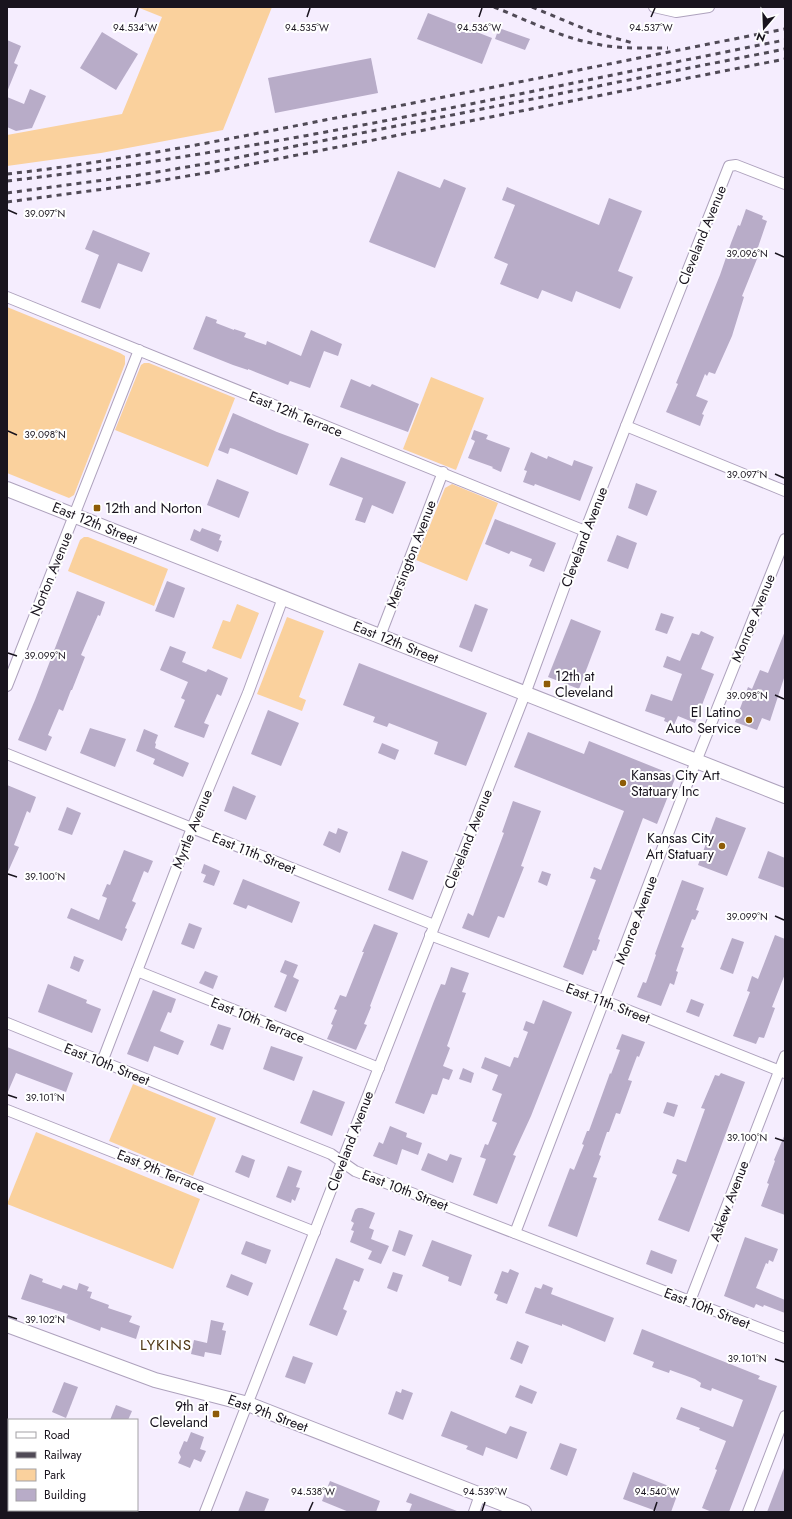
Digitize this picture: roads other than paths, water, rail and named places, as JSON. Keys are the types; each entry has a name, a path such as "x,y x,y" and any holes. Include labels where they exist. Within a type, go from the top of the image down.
{"street":[{"path":"654,7 676,12 709,7"},
{"name":"Cleveland Avenue","path":"205,1512 525,694 626,426 729,166 736,165 785,184"},
{"name":"East 12th Terrace","path":"7,296 586,531"},
{"name":"Norton Avenue","path":"7,686 139,350"},
{"path":"626,426 785,491"},
{"name":"Mersington Avenue","path":"380,636 443,472"},
{"name":"East 12th Street","path":"7,489 785,796"},
{"name":"Monroe Avenue","path":"515,1233 696,761 785,539"},
{"name":"Myrtle Avenue","path":"102,1062 192,828 248,692 283,598"},
{"name":"East 11th Street","path":"7,754 434,925"},
{"name":"East 11th Street","path":"430,935 605,1001 782,1072"},
{"name":"East 10th Terrace","path":"137,971 379,1068"},
{"name":"East 10th Street","path":"7,1023 331,1154 355,1171 785,1338"},
{"name":"Askew Avenue","path":"690,1301 782,1072 785,1056"},
{"name":"East 9th Terrace","path":"7,1110 315,1232"},
{"name":"East 9th Street","path":"7,1325 155,1380 248,1404 524,1512"},
{"path":"748,1512 785,1416"},
{"path":"474,1512 480,1495"}],"railway":[{"path":"494,7 547,29 587,42 618,47 668,48"},
{"path":"532,7 592,32 633,43"},
{"path":"7,174 127,157 206,143 785,29"},
{"path":"7,181 105,168 300,137 785,40"},
{"path":"7,193 134,176 210,163 785,49"},
{"path":"7,202 134,185 211,172 785,59"}],"place":[{"name":"12th and Norton","path":"97,508"},
{"name":"12th at Cleveland","path":"547,684"},
{"name":"El Latino Auto Service","path":"749,720"},
{"name":"Kansas City Art Statuary Inc","path":"623,783"},
{"name":"Kansas City Art Statuary","path":"722,846"},
{"name":"9th at Cleveland","path":"216,1414"}],"district":[{"name":"LYKINS","path":"166,1345"}]}
